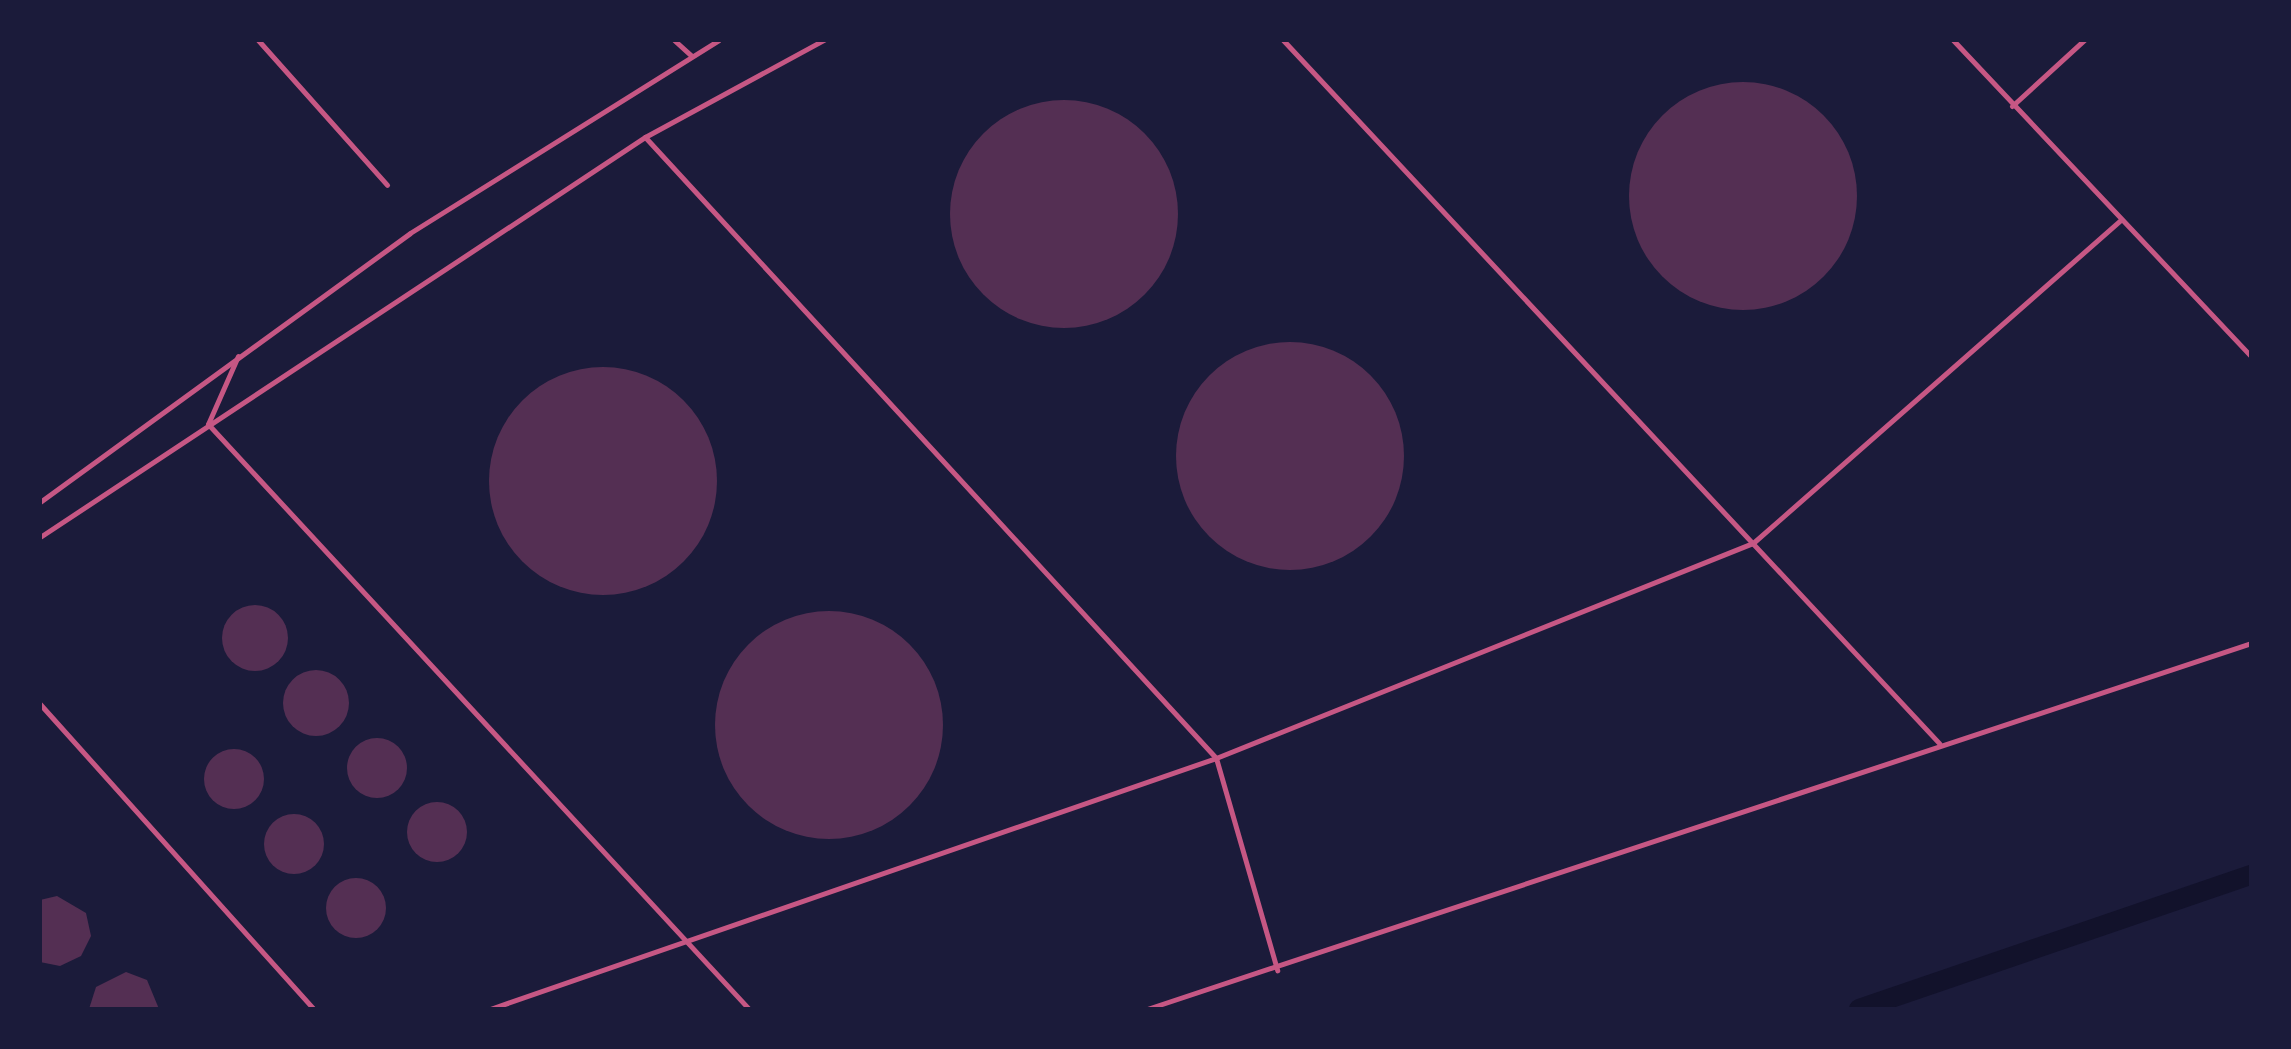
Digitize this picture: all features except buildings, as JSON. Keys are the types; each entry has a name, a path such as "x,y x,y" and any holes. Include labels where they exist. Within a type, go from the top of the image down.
{"lane":[{"path":"258,40 387,186"},
{"path":"674,40 692,56"},
{"path":"40,502 410,233 718,40"},
{"path":"40,537 645,137 824,40"},
{"path":"1283,40 1939,742"},
{"path":"1952,40 2251,356"},
{"path":"2012,106 2084,40"},
{"path":"645,137 1216,758 1276,970"},
{"path":"490,1009 1216,758 1753,543 2120,221"},
{"path":"208,424 238,356"},
{"path":"208,424 748,1009"},
{"path":"1147,1009 1276,970 1939,742 2251,643"},
{"path":"40,704 314,1009"}],"waterway":[{"path":"1859,1009 2251,875"}]}
